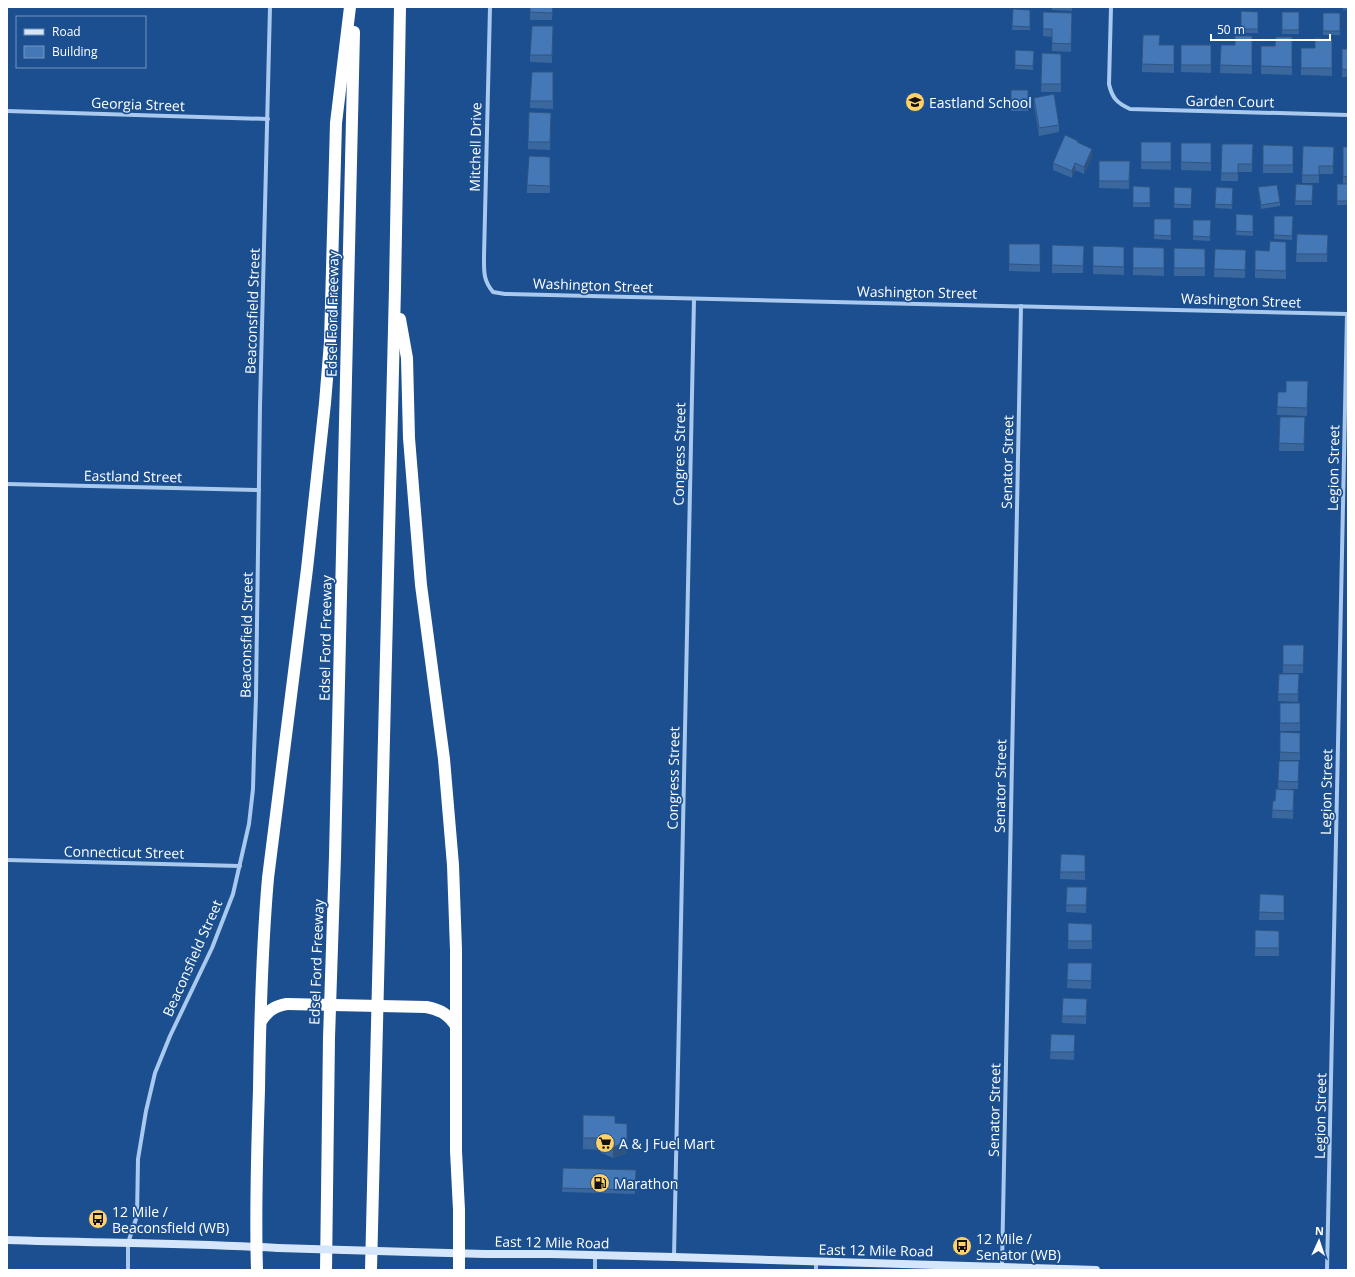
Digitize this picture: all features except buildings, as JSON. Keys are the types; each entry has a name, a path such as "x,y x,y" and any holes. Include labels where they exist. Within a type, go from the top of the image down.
{"highway":[{"path":"257,1270 256,1220 263,943 268,878 307,568 325,402 330,342 336,123 350,7"},
{"name":"Edsel Ford Freeway","path":"326,1270 329,1038 335,848 354,7"},
{"path":"371,1270 396,288 400,7"},
{"path":"396,288 407,358 409,438 421,585 444,759 450,824 454,906 456,1174 459,1210 459,1270"},
{"path":"261,1021 272,1009 279,1005 286,1004 426,1007 444,1013 451,1018 456,1026"}],"main road":[{"name":"East 12 Mile Road","path":"7,1240 411,1252 674,1257 816,1266 1002,1266 1036,1269 1096,1270"}],"street":[{"name":"Beaconsfield Street","path":"128,1270 128,1243 137,1216 138,1159 146,1111 156,1073 170,1036 212,948 233,894 249,824 253,789 270,7"},
{"name":"Mitchell Drive","path":"488,286 484,277 484,256 490,7"},
{"name":"Garden Court","path":"1111,7 1109,84 1112,94 1123,106 1130,109 1348,115"},
{"name":"Georgia Street","path":"7,111 268,118"},
{"name":"Washington Street","path":"488,286 493,292 505,294 1347,314"},
{"name":"Congress Street","path":"674,1257 694,299"},
{"name":"Senator Street","path":"1002,1266 1021,306"},
{"name":"Legion Street","path":"1327,1270 1347,314"},
{"name":"Eastland Street","path":"7,484 259,490"},
{"name":"Connecticut Street","path":"7,860 240,866"},
{"path":"595,1256 595,1270"}],"place":[{"name":"Eastland School","path":"915,102"},
{"name":"A & J Fuel Mart","path":"605,1143"},
{"name":"Marathon","path":"600,1183"},
{"name":"12 Mile / Beaconsfield (WB)","path":"98,1219"},
{"name":"12 Mile / Senator (WB)","path":"962,1246"}]}
